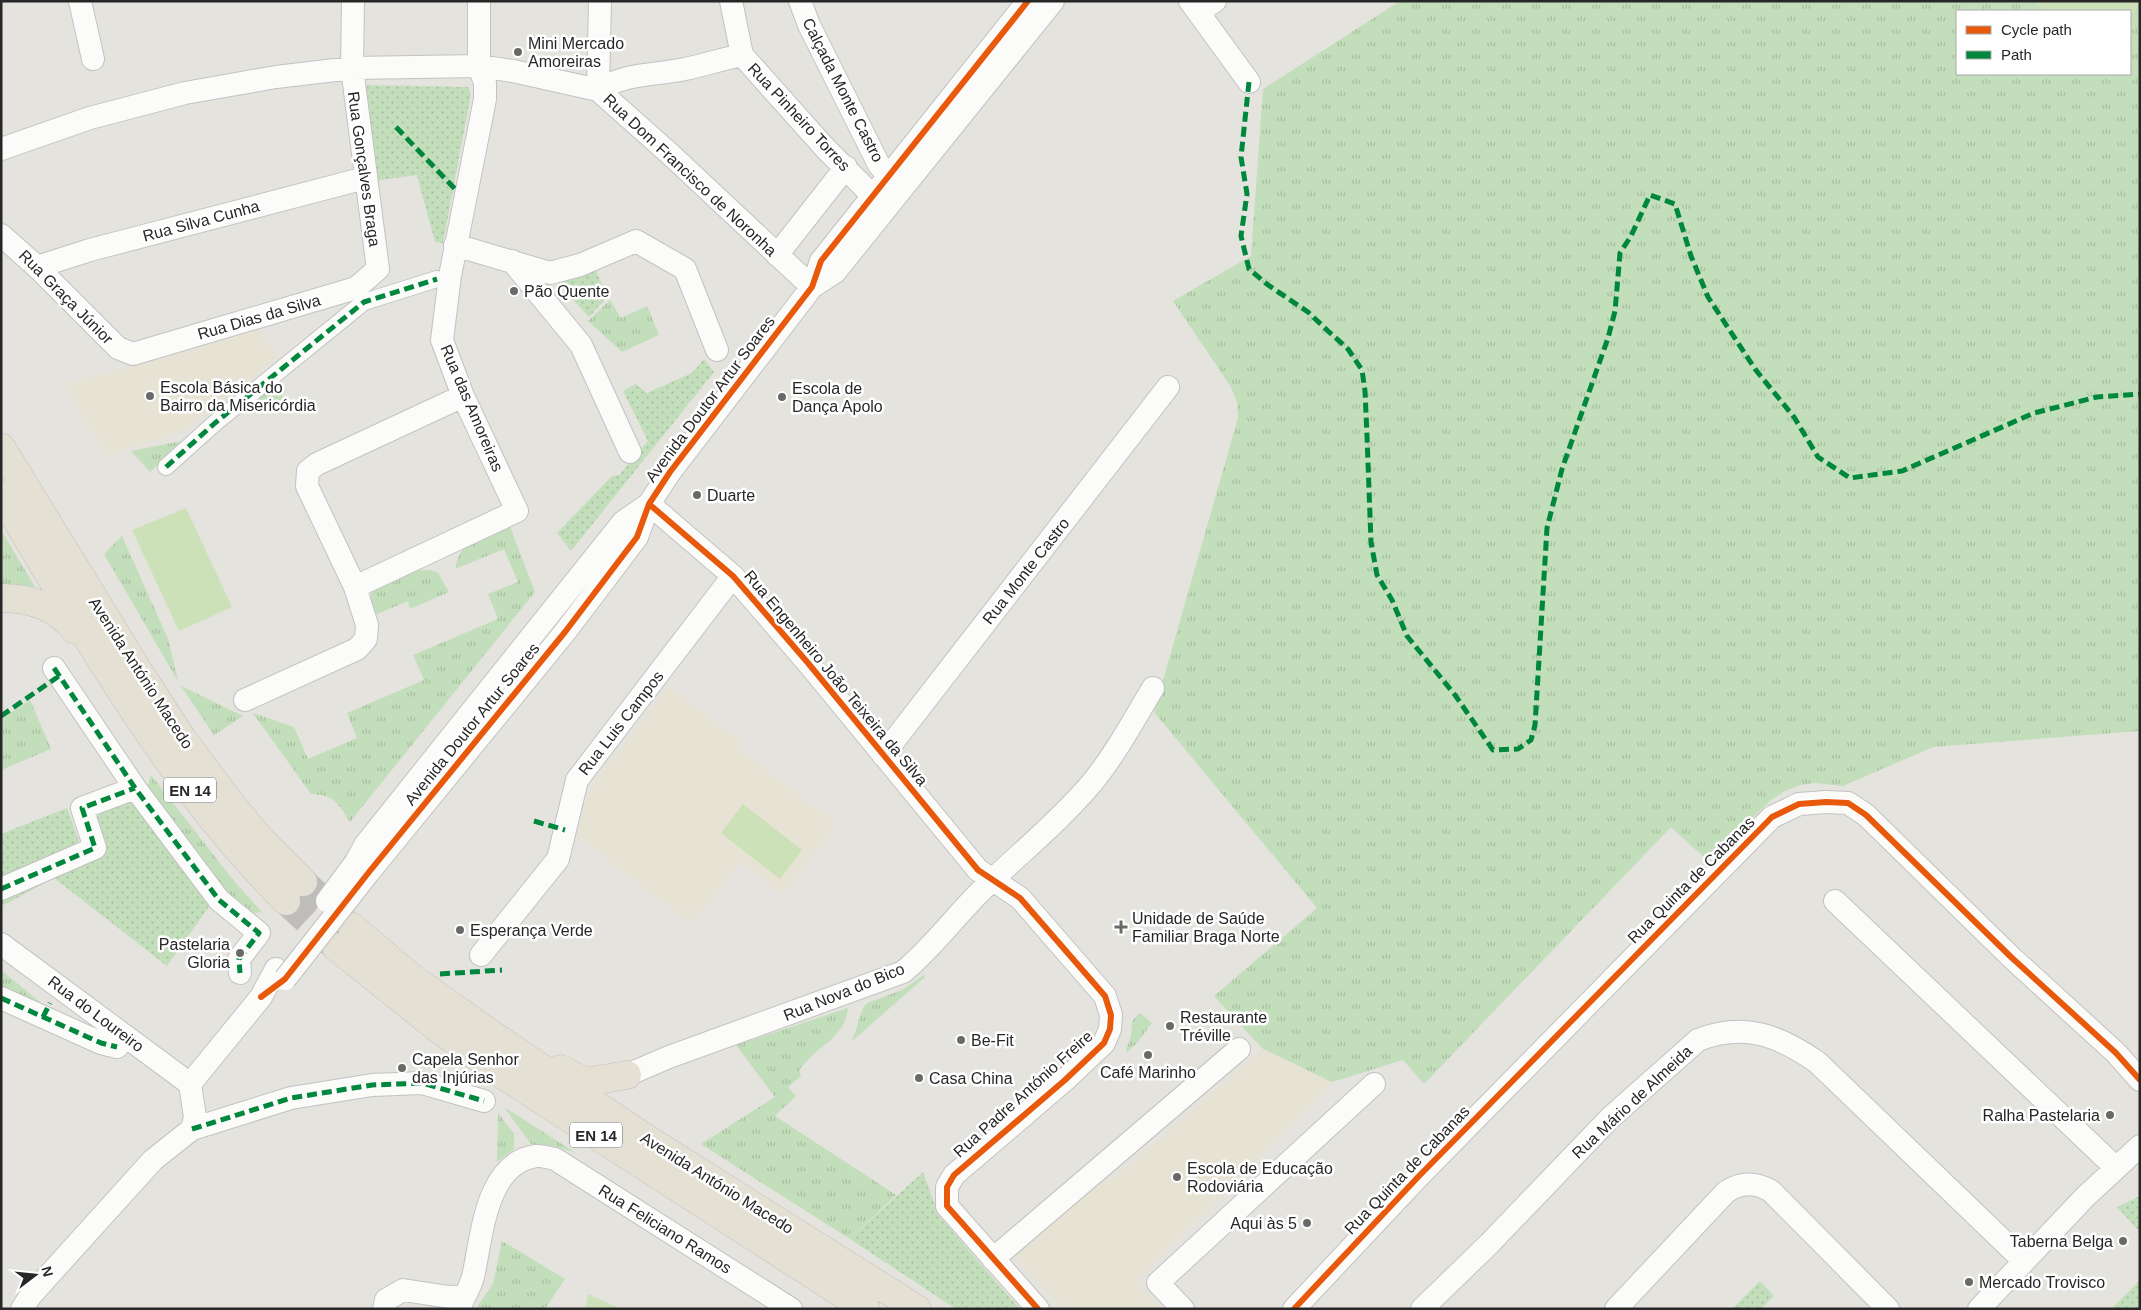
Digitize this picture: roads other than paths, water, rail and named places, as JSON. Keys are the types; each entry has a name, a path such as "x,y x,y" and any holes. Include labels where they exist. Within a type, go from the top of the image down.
{"highway":[{"name":"Avenida António Macedo","path":"1,447 128,655 183,740 226,798 260,839 294,891 252,868 220,830 175,770 106,669 1,494"},
{"path":"1,598 19,598 38,603 55,611 72,626 106,669"},
{"name":"Avenida António Macedo","path":"866,1309 503,1075 441,1030 344,937 411,977 491,1034 644,1137 917,1309"},
{"path":"491,1034 525,1045 572,1076 586,1082 627,1075"},
{"path":"627,1075 620,1083 616,1096 620,1110 644,1137"}],"street":[{"path":"80,1 94,59"},
{"name":"Rua Gonçalves Braga","path":"353,1 352,68 378,269"},
{"name":"Rua das Amoreiras","path":"355,587 517,511 463,396 442,340 455,245 485,99 485,83 479,66 479,1"},
{"path":"598,90 600,1"},
{"name":"Rua Pinheiro Torres","path":"731,1 742,55 826,149 873,196"},
{"name":"Calçada Monte Castro","path":"800,1 809,25 879,165 889,176"},
{"name":"Avenida Doutor Artur Soares","path":"190,1084 280,974 363,867 366,845 623,522 649,504 670,472 812,287 821,261 1028,1"},
{"name":"Avenida Doutor Artur Soares","path":"812,287 835,272 1053,1"},
{"path":"1201,5 1249,82"},
{"path":"598,90 615,80 630,76 684,69 742,55"},
{"name":"Rua Dom Francisco de Noronha","path":"1,149 90,118 185,93 276,77 352,68 479,66 540,76 598,90 670,154 812,287"},
{"path":"777,255 846,167"},
{"name":"Rua Silva Cunha","path":"38,267 90,250 365,178"},
{"name":"Rua Graça Júnior","path":"1,235 38,267 118,348 134,354"},
{"path":"455,245 512,260 550,273 580,265 636,241 685,269 717,350"},
{"path":"512,260 581,344 630,452"},
{"name":"Rua Dias da Silva","path":"134,354 356,288 378,269"},
{"path":"166,467 222,417 364,302 437,279"},
{"name":"Rua Monte Castro","path":"883,755 1168,388"},
{"path":"245,700 357,649 366,639 367,626 355,587 307,486 308,471 317,464 463,396"},
{"name":"Rua Engenheiro João Teixeira da Silva","path":"649,504 734,576 978,870 992,880"},
{"name":"Rua Luis Campos","path":"481,954 558,859 577,780 734,576"},
{"path":"54,668 135,788 219,900 259,934 239,959 240,973"},
{"name":"Rua Nova do Bico","path":"627,1075 669,1057 903,972 915,962 992,880 1091,784 1109,761 1152,688"},
{"path":"1,889 95,848 82,808 135,788"},
{"name":"Rua Quinta de Cabanas","path":"1294,1309 1418,1176 1772,818 1799,804 1848,803 1866,815 2011,957 2116,1052 2140,1080"},
{"name":"Rua Padre António Freire","path":"992,880 1020,898 1105,996 1111,1015 1110,1029 1104,1043 1065,1080 954,1175 947,1187 947,1206 1038,1309"},
{"path":"1835,901 2116,1168"},
{"name":"Rua do Loureiro","path":"1,944 190,1084"},
{"path":"1,998 101,1043 117,1047"},
{"name":"Rua Mário de Almeida","path":"1422,1309 1610,1118 1698,1040 1712,1034 1743,1030 1774,1037 1796,1047 1817,1062 2024,1261"},
{"path":"993,1258 1239,1049"},
{"path":"22,1309 31,1296 153,1160 192,1130 290,1098 372,1085 422,1083 484,1101"},
{"path":"190,1084 194,1117 192,1130"},
{"path":"1183,1309 1158,1283 1374,1084"},
{"path":"1979,1309 2085,1197 2140,1146"},
{"name":"Rua Feliciano Ramos","path":"462,1302 472,1280 489,1203 498,1184 505,1172 516,1162 537,1155 555,1159 792,1309"},
{"path":"1616,1309 1726,1192 1734,1187 1754,1184 1771,1192 1888,1309"},
{"path":"384,1309 386,1300 403,1290 449,1297 462,1302"}],"tunnel":[{"path":"303,882 345,921"},
{"path":"286,901 336,947"}],"place":[{"name":"Mini Mercado Amoreiras","path":"518,52"},
{"name":"Pão Quente","path":"514,291"},
{"name":"Escola Básica do Bairro da Misericórdia","path":"150,396"},
{"name":"Escola de Dança Apolo","path":"782,397"},
{"name":"Duarte","path":"697,495"},
{"name":"Unidade de Saúde Familiar Braga Norte","path":"1121,927"},
{"name":"Esperança Verde","path":"460,930"},
{"name":"Pastelaria Gloria","path":"240,953"},
{"name":"Restaurante Tréville","path":"1170,1026"},
{"name":"Be-Fit","path":"961,1040"},
{"name":"Café Marinho","path":"1148,1055"},
{"name":"Capela Senhor das Injúrias","path":"402,1068"},
{"name":"Casa China","path":"919,1078"},
{"name":"Ralha Pastelaria","path":"2110,1115"},
{"name":"Escola de Educação Rodoviária","path":"1177,1177"},
{"name":"Aqui às 5","path":"1307,1223"},
{"name":"Taberna Belga","path":"2123,1241"},
{"name":"Mercado Trovisco","path":"1969,1282"}]}
